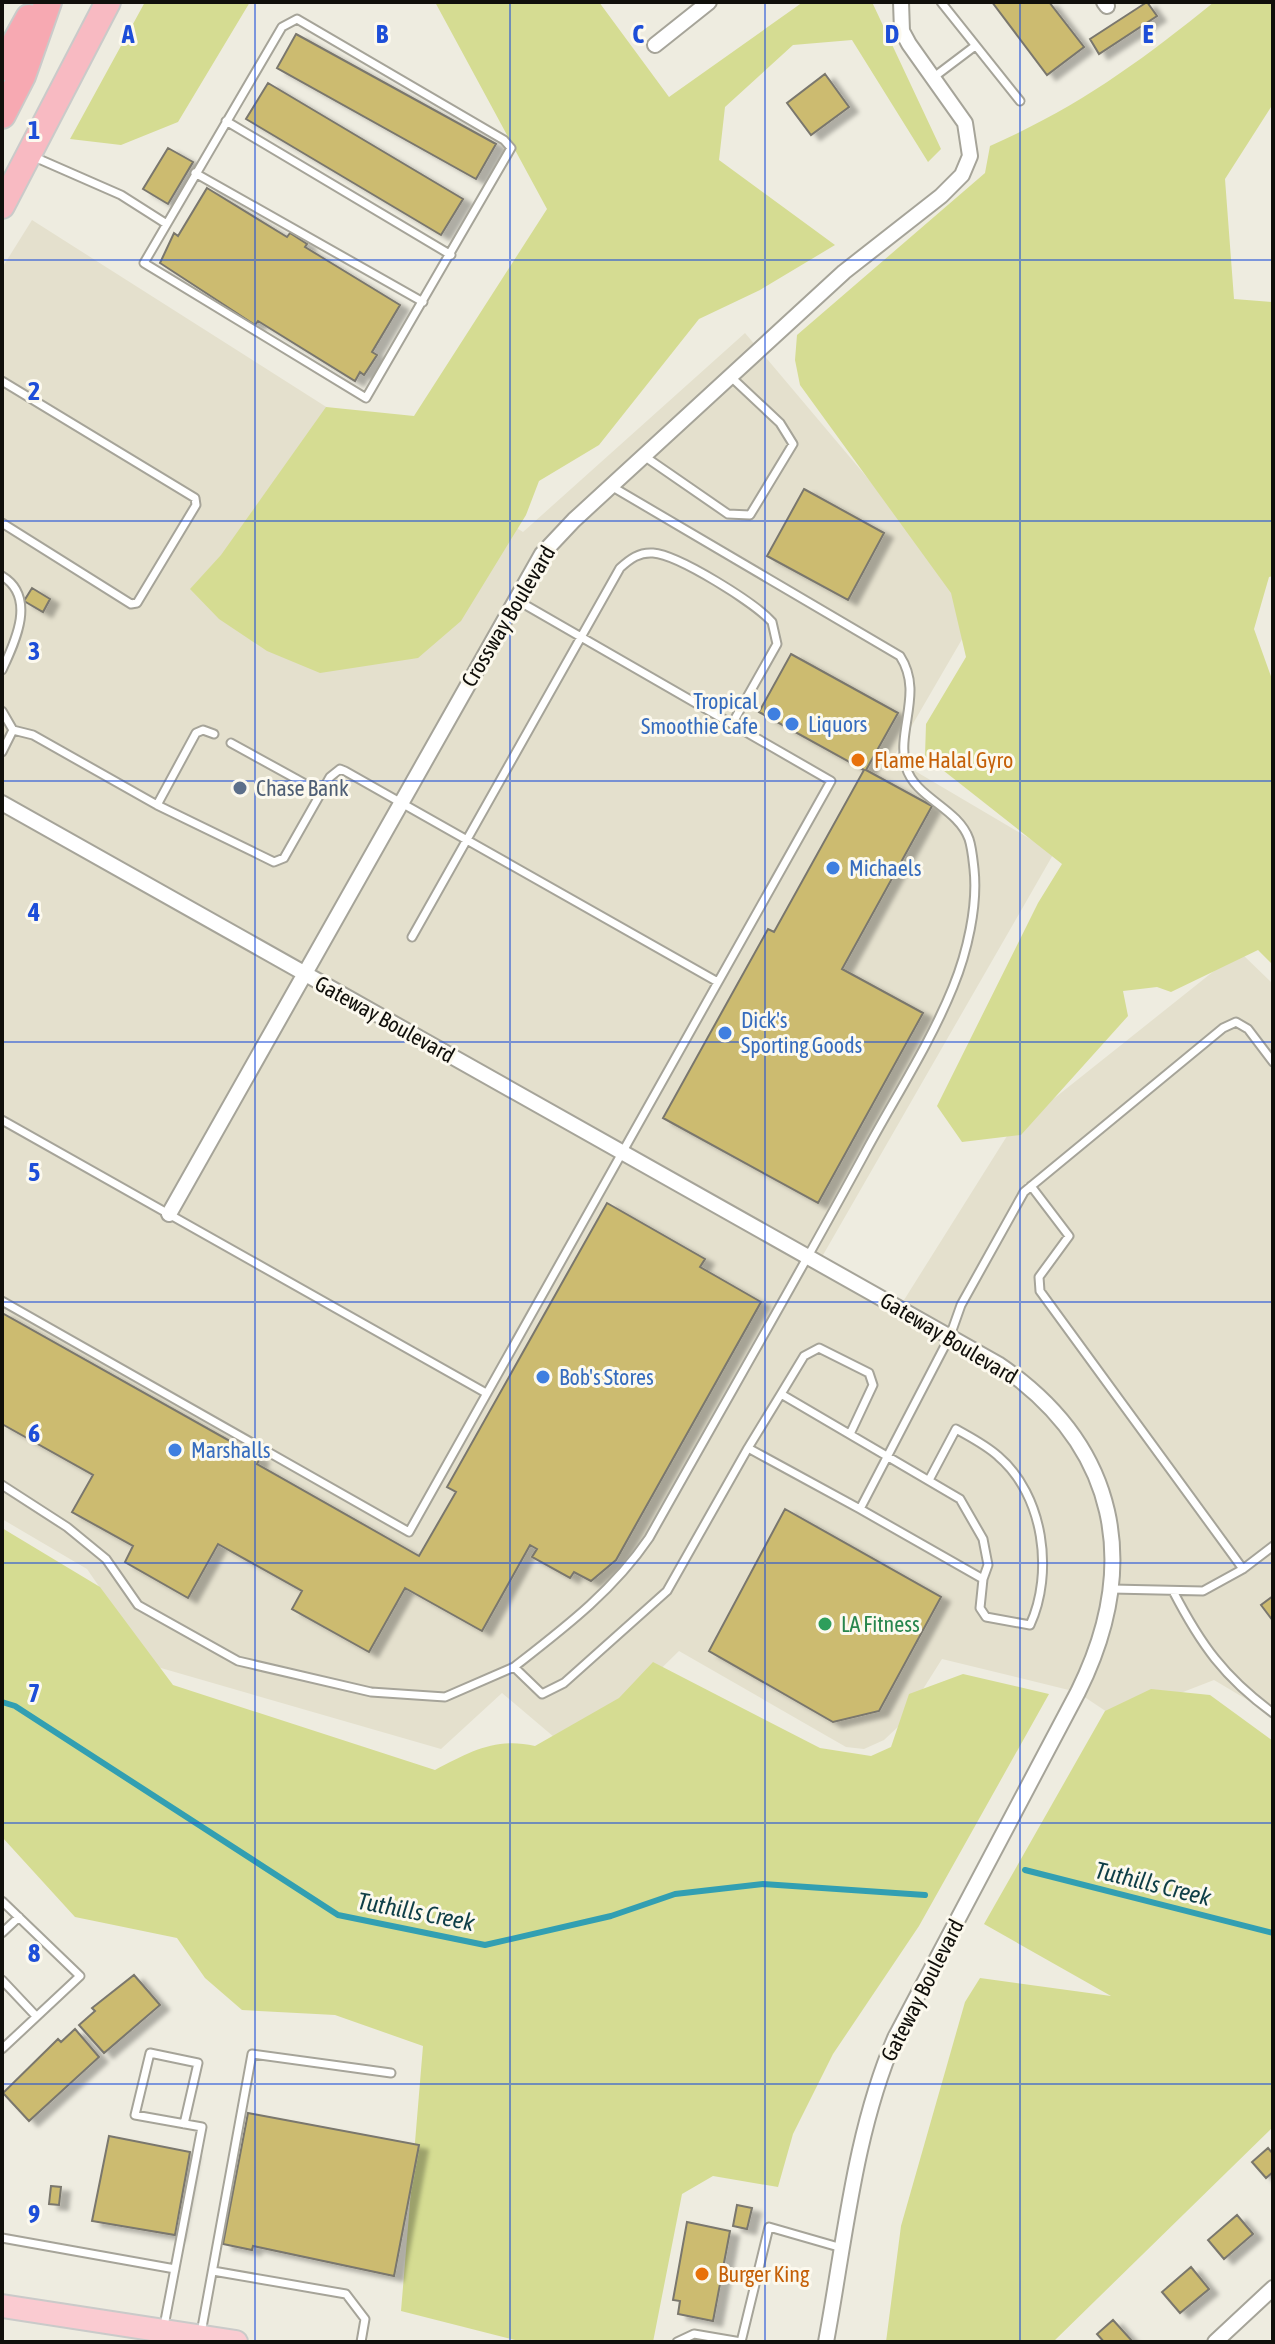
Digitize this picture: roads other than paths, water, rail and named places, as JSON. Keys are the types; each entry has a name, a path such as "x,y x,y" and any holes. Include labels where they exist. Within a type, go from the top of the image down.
{"highway":[{"path":"2,67 37,2"},
{"path":"2,115 22,76 48,2"},
{"path":"2,206 108,2"}],"main road":[{"path":"2,2306 236,2342"}],"street":[{"path":"655,45 709,2"},
{"name":"Crossway Boulevard","path":"169,1214 515,599 550,544 844,272 941,196 962,175 970,156 965,123 902,31 901,2"},
{"name":"Gateway Boulevard","path":"2,803 1016,1376 1068,1427 1094,1472 1109,1518 1112,1589 1100,1641 1089,1668 883,2064 865,2125 826,2342"},
{"path":"1215,2342 1273,2288"}],"lane":[{"path":"941,2 1020,101"},
{"path":"297,19 508,143 511,152 366,398 144,263 226,121 282,27 297,19"},
{"path":"932,79 975,46"},
{"path":"226,121 451,255"},
{"path":"30,155 121,195 165,223"},
{"path":"195,173 423,302"},
{"path":"644,456 728,514 750,515 793,444 780,423 731,377"},
{"path":"2,381 195,498 196,505 137,603 131,604 2,523"},
{"path":"2,1485 67,1527 106,1559 138,1605 238,1661 371,1692 445,1697 514,1667 579,1616 625,1573 808,1256 953,988 972,911 974,873 969,839 946,808 908,773 902,750 911,706 911,686 908,668 900,656 611,486"},
{"path":"412,937 620,568 630,559 652,553 676,560 765,614 777,632 772,656 732,724"},
{"path":"2,576 9,580 21,602 19,634 2,670"},
{"path":"2,1301 409,1532 831,781 515,599"},
{"path":"2,711 13,730 33,735 157,805 274,862 284,858 320,792 340,769 402,800 716,981"},
{"path":"2,752 13,730"},
{"path":"157,805 196,733 203,730 214,734"},
{"path":"231,743 320,792"},
{"path":"860,1509 950,1336 961,1305 1024,1192 1223,1028 1236,1022 1248,1029 1273,1062"},
{"path":"2,1120 486,1393"},
{"path":"1031,1186 1069,1236 1039,1277 1040,1291 1243,1569"},
{"path":"514,1667 542,1694 564,1683 667,1591 804,1356 819,1348 869,1373 873,1385 850,1434"},
{"path":"781,1394 960,1499 983,1539 988,1565 980,1608 986,1617 1030,1625 1043,1574 1043,1547 1033,1511 1016,1477 1000,1457 956,1429 929,1480"},
{"path":"748,1448 983,1579"},
{"path":"1112,1589 1203,1591 1243,1569 1273,1546"},
{"path":"1173,1591 1193,1630 1231,1681 1273,1713"},
{"path":"2,1901 80,1976 2,2049"},
{"path":"2,1933 19,1917"},
{"path":"2,1980 35,2015"},
{"path":"163,2329 202,2127 184,2124 135,2115 150,2053 198,2063 184,2124"},
{"path":"201,2336 252,2054 391,2073"},
{"path":"677,2342 694,2334 741,2342 769,2227 842,2248"},
{"path":"2,2238 175,2269"},
{"path":"213,2271 346,2294 365,2319 361,2342"}],"waterway":[{"name":"Tuthills Creek","path":"2,1702 15,1706 338,1915 485,1945 611,1916 675,1894 763,1884 925,1895"},
{"name":"Tuthills Creek","path":"1025,1870 1273,1933"}],"place":[{"name":"Tropical Smoothie Cafe","path":"774,714"},
{"name":"Liquors","path":"792,724"},
{"name":"Flame Halal Gyro","path":"858,760"},
{"name":"Chase Bank","path":"240,788"},
{"name":"Michaels","path":"833,868"},
{"name":"Dick's Sporting Goods","path":"725,1033"},
{"name":"Bob's Stores","path":"543,1377"},
{"name":"Marshalls","path":"175,1450"},
{"name":"LA Fitness","path":"825,1624"},
{"name":"Burger King","path":"702,2274"}]}
